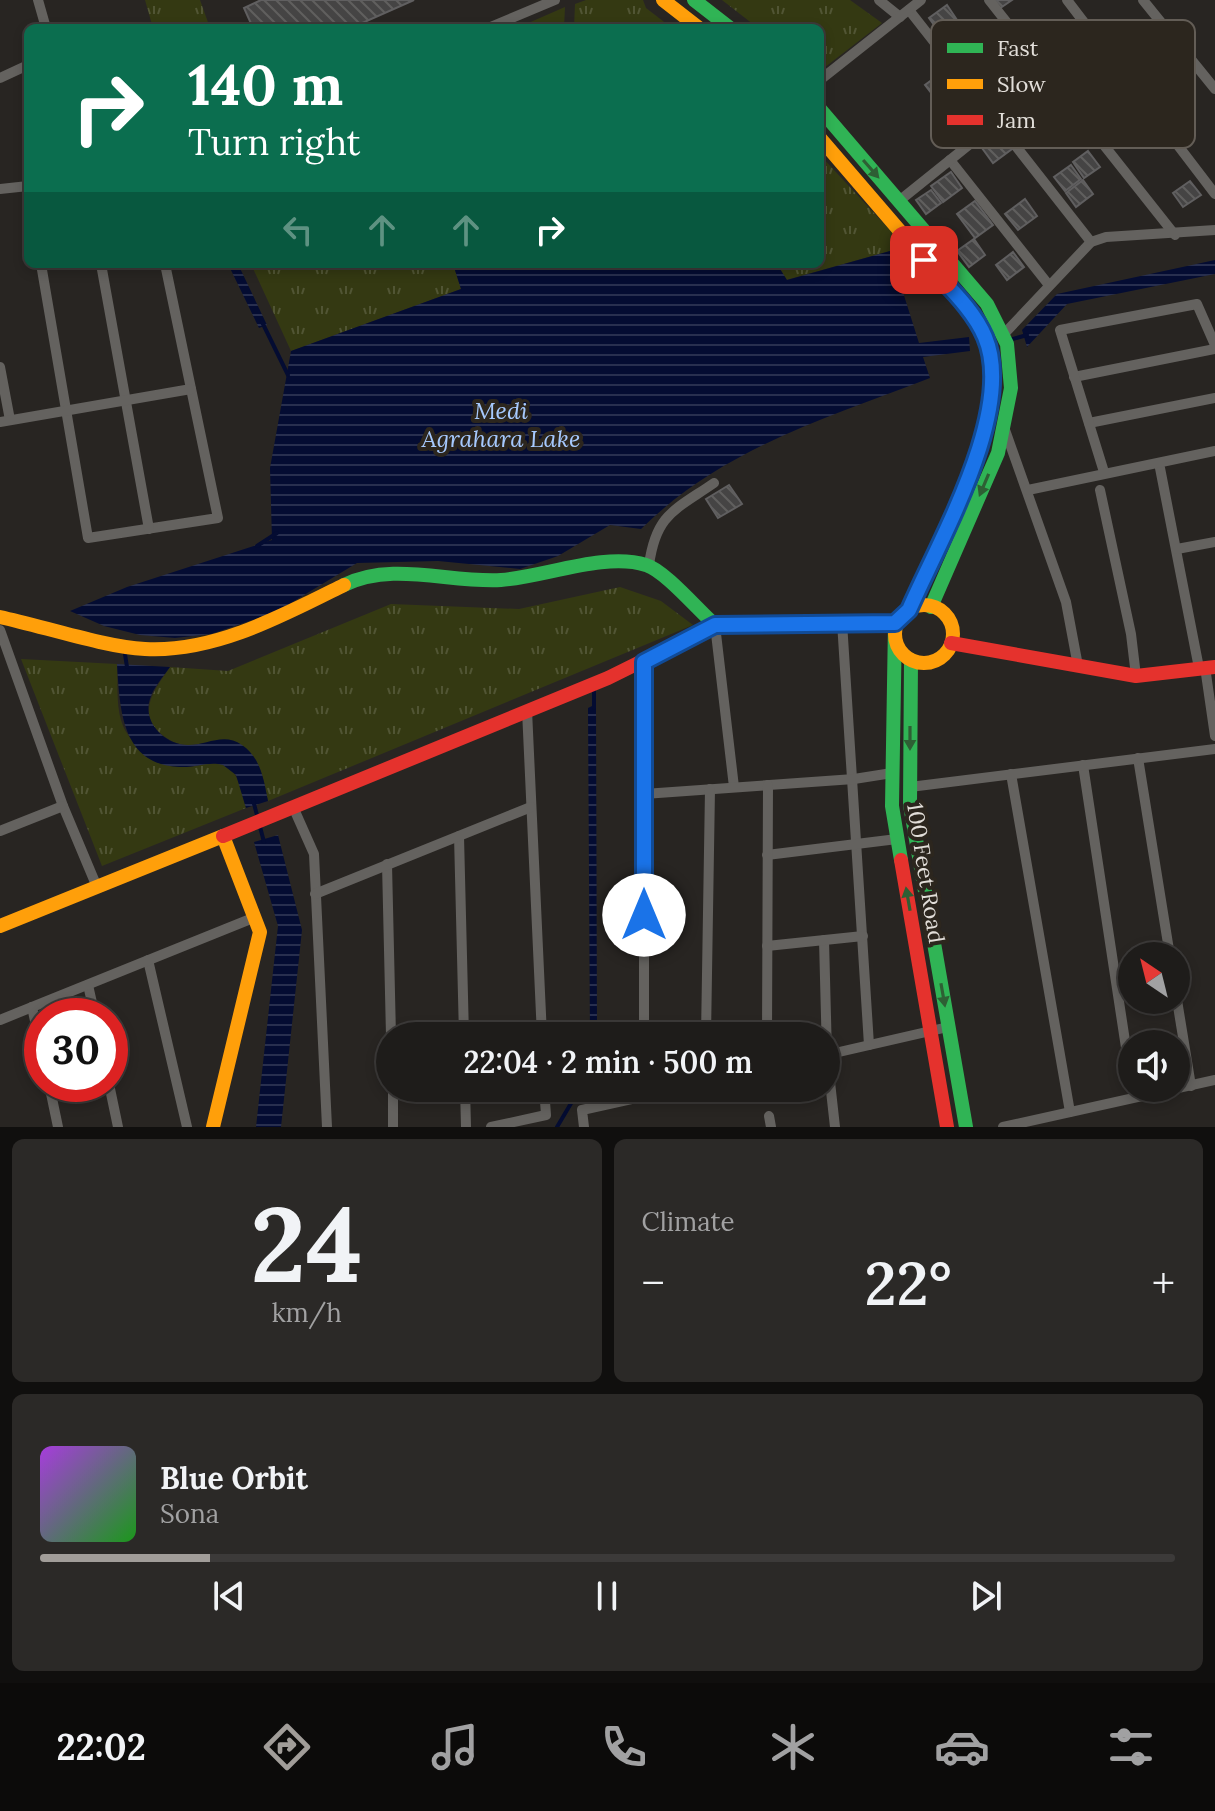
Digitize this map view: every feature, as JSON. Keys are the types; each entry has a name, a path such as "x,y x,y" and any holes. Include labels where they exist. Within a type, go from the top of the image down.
{"main road":[{"path":"663,0 694,24"},
{"path":"694,0 725,24"},
{"path":"824,114 994,313 1004,334 1009,356 1011,388 998,453 931,607"},
{"path":"0,926 290,811 644,662 715,625 895,623 909,610 981,447 992,388 991,358 978,323 824,143"},
{"path":"0,617 144,649 182,647 235,633 288,613 362,576 390,573 500,580 622,561 649,565 715,625"},
{"path":"895,623 897,644 911,660 932,662 944,655 951,643 949,620 931,607 909,610"},
{"name":"100 Feet Road","path":"895,623 892,806 947,1127"},
{"path":"951,643 1136,676 1206,667"},
{"name":"100 Feet Road","path":"911,660 910,787 966,1127"},
{"path":"213,1127 260,932 223,836"}],"street":[{"path":"38,0 45,24"},
{"path":"498,24 555,0"},
{"path":"879,0 905,13 931,44"},
{"path":"824,77 921,0"},
{"path":"989,0 1005,20"},
{"path":"1067,0 1082,20"},
{"path":"1143,0 1159,20"},
{"path":"1195,64 1215,89"},
{"path":"0,78 24,67"},
{"path":"899,201 965,148"},
{"path":"1017,148 1091,242"},
{"path":"1106,148 1175,235"},
{"path":"1180,148 1215,194"},
{"path":"950,160 1048,284"},
{"path":"0,189 24,186"},
{"path":"1004,334 1091,242 1106,237 1175,235 1215,230"},
{"path":"42,268 88,538 218,518 166,268"},
{"path":"102,268 149,529"},
{"path":"1074,377 1215,347 1197,304 1060,330 1074,377 1104,472"},
{"path":"0,367 5,421 191,389"},
{"path":"1089,423 1215,398"},
{"path":"1005,430 1066,602 1078,666"},
{"path":"1028,490 1215,451"},
{"path":"1160,468 1206,667 1215,736"},
{"path":"649,565 653,536 662,521 714,483"},
{"path":"1100,490 1131,634 1136,676"},
{"path":"1177,549 1215,542"},
{"path":"842,622 869,1045"},
{"path":"715,625 734,787"},
{"path":"0,630 63,806 97,887"},
{"path":"644,662 644,1022"},
{"path":"527,710 541,1022"},
{"path":"910,787 1215,749"},
{"path":"1138,758 1168,942"},
{"path":"1083,765 1124,1030"},
{"path":"644,794 854,779 892,773"},
{"path":"1011,774 1070,1112"},
{"path":"767,1022 768,785"},
{"path":"706,1022 710,789"},
{"path":"0,831 63,806"},
{"path":"315,894 531,807"},
{"path":"290,811 314,854 327,1127"},
{"path":"459,836 464,1022"},
{"path":"767,855 897,839"},
{"path":"387,864 391,1022"},
{"path":"55,998 248,920"},
{"path":"767,946 863,936"},
{"path":"824,940 825,1022"},
{"path":"148,960 187,1127"},
{"path":"88,985 91,998"},
{"path":"0,1020 24,1010"},
{"path":"1179,1014 1191,1086 1215,1080"},
{"path":"840,1052 948,1027"},
{"path":"1003,1127 1070,1112 1118,1096"},
{"path":"53,1102 58,1127"},
{"path":"113,1102 118,1127"},
{"path":"393,1102 393,1127"},
{"path":"465,1102 466,1127"},
{"path":"491,1127 546,1115 545,1102"},
{"path":"584,1127 582,1110 610,1102"},
{"path":"832,1102 835,1127"}],"green space":[{"path":"145,0 200,0 209,24 152,24"},
{"path":"586,0 643,0 646,8 667,24 574,24 575,4"},
{"path":"722,0 850,0 882,23 824,68 824,24 753,24"},
{"path":"565,7 564,24 526,24"},
{"path":"824,159 901,242 890,251 786,280 779,268 824,268"},
{"path":"253,268 454,268 461,289 291,351"},
{"path":"620,587 661,601 693,625 268,801 259,767 247,750 225,741 188,745 176,743 160,733 149,716 151,700 170,667 228,671 391,604 519,609"},
{"path":"21,659 117,664 119,713 125,730 138,747 157,760 178,767 215,763 225,766 236,777 246,808 102,866"}],"water":[{"name":"Medi Agrahara Lake","path":"890,251 919,343 969,337 970,351 923,357 930,378 777,438 706,477 672,501 641,529 610,525 558,556 520,569 438,561 357,563 276,612 211,634 175,638 140,635 104,626 70,611 127,587 272,540 270,468 291,351 461,289 454,268 780,268 787,280"},
{"path":"1215,260 1215,274 1067,304 1027,347 1022,330 1057,294"},
{"path":"230,268 240,268 267,325 259,328"},
{"path":"117,664 170,667 156,687 148,708 157,731 179,744 222,739 242,745 258,763 268,801 246,808 236,775 223,765 180,767 160,764 146,756 128,732 120,699"},
{"path":"596,704 597,1022 590,1022 588,708"},
{"path":"278,835 302,930 281,1127 256,1127 278,926 254,842"}],"building":[{"path":"261,0 414,0 360,24 251,24 244,8"},
{"path":"992,0 1012,0 999,9"},
{"path":"947,5 957,20 931,21 929,18"},
{"path":"982,148 1011,148 1012,149 993,163"},
{"path":"1088,151 1100,167 1084,178 1073,162"},
{"path":"1071,165 1081,179 1065,191 1054,177"},
{"path":"951,172 962,188 943,202 931,186"},
{"path":"1083,180 1093,194 1076,207 1066,193"},
{"path":"1190,181 1201,195 1183,207 1173,193"},
{"path":"931,190 941,203 926,214 916,200"},
{"path":"1025,199 1037,216 1018,230 1005,214"},
{"path":"975,201 993,225 975,238 957,214"},
{"path":"974,239 985,255 969,267 957,251"},
{"path":"1013,252 1024,267 1007,280 996,265"},
{"path":"729,485 742,504 718,518 706,499"}],"waterway":[{"path":"262,322 288,375"},
{"path":"1009,340 1027,335"},
{"path":"257,546 277,533"},
{"path":"124,648 127,667"},
{"path":"594,689 594,708"},
{"path":"253,800 264,842"},
{"path":"557,1127 572,1102"}],"traffic: fast":[{"path":"694,0 725,24"},
{"path":"824,114 987,304 1007,344 1011,388 998,453 931,607"},
{"path":"344,585 363,578 401,574 501,580 593,563 630,562 653,568 715,625 895,623 892,806 901,860"},
{"path":"911,660 910,805 966,1127"}],"traffic: slow":[{"path":"663,0 694,24"},
{"path":"824,143 972,315 987,349 990,381 988,414 980,449 954,517 909,610"},
{"path":"0,617 111,644 171,649 248,630 344,585"},
{"path":"924,605 944,614 953,634 944,654 924,663 904,654 895,634 904,614 924,605"},
{"path":"0,926 223,836 260,932 213,1127"}],"traffic: jam":[{"path":"223,836 608,678 715,625"},
{"path":"951,643 1136,676 1215,667"},
{"path":"901,860 947,1127"}],"route":[{"path":"644,915 644,662 715,625 895,623 909,610 981,447 992,388 987,340 972,315 924,260"}]}
